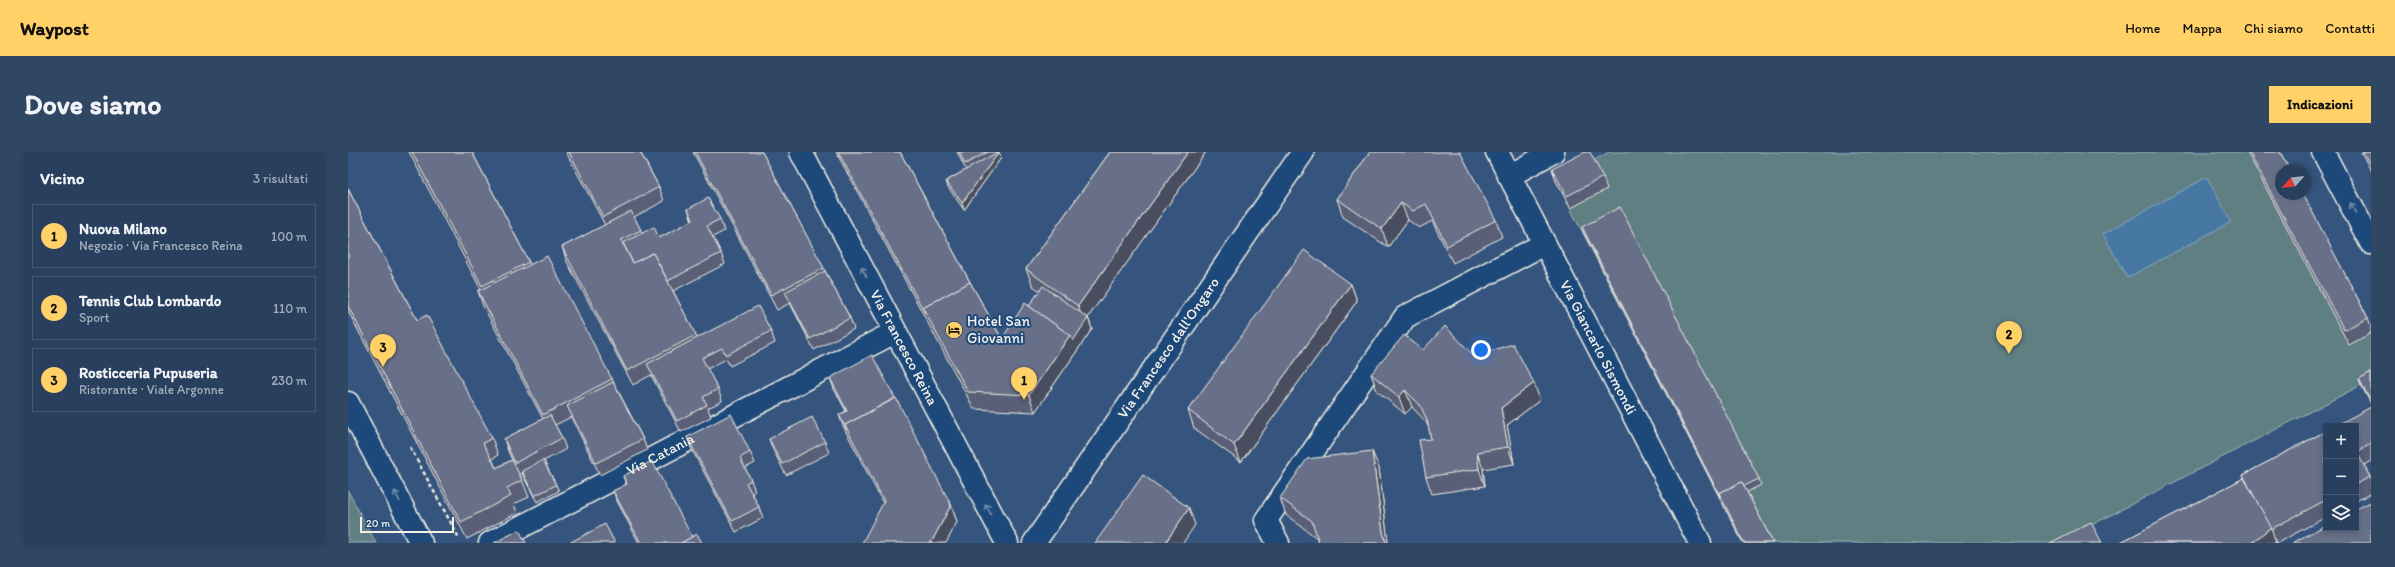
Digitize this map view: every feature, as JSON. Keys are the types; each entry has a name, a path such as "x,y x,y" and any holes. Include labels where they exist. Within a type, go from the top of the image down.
{"street":[{"name":"Via Francesco Reina","path":"801,152 1007,543"},
{"name":"Via Francesco dall'Ongaro","path":"1034,543 1303,152"},
{"name":"Via Giancarlo Sismondi","path":"1497,152 1700,543"},
{"path":"1509,176 1553,152"},
{"path":"2323,152 2371,243"},
{"path":"1278,543 1266,520 1405,317 1544,244"},
{"name":"Via Catania","path":"490,543 895,332"},
{"path":"348,403 421,543"}],"path":[{"path":"410,447 459,538"}],"green space":[{"path":"1609,152 2278,152 2279,164 2275,164 2275,200 2285,200 2371,328 2371,380 2057,543 1743,543 1556,181"},
{"path":"348,491 376,543 348,543"}],"water":[{"path":"2207,177 2231,222 2127,278 2103,234"}],"building":[{"path":"412,152 472,152 529,262 482,286"},
{"path":"569,152 640,152 659,187 603,217"},
{"path":"695,152 762,152 824,268 771,295"},
{"path":"838,152 900,152 970,282 923,308 925,313"},
{"path":"959,152 988,152 965,164"},
{"path":"999,152 962,203 946,181"},
{"path":"1110,152 1188,152 1078,306 1026,269"},
{"path":"1370,152 1460,152 1496,220 1447,246 1426,204 1413,211 1401,203 1382,229 1337,199"},
{"path":"1585,152 1590,152 1603,177 1567,196 1552,169"},
{"path":"2249,152 2280,152 2287,164 2275,164 2275,200 2306,200 2368,318 2344,330"},
{"path":"2363,152 2371,152 2371,166"},
{"path":"348,189 417,320 427,315 492,438 483,443 496,468 512,460 522,480 507,488 511,496 461,522 348,306"},
{"path":"708,198 720,219 707,226 721,253 668,281 653,253 633,263 623,243 654,227 659,238 693,220 688,209"},
{"path":"1620,207 1759,479 1744,486 1742,482 1719,493 1721,498 1582,227"},
{"path":"631,211 641,230 621,240 633,263 653,253 696,335 627,371 562,247"},
{"path":"1304,250 1351,284 1234,445 1188,410"},
{"path":"547,256 612,379 543,415 478,291"},
{"path":"825,271 850,318 810,339 785,292"},
{"path":"970,282 1002,339 1025,303 1070,335 1029,395 968,392 923,308"},
{"path":"1043,286 1088,318 1073,341 1070,335 1029,306"},
{"path":"758,306 771,331 726,355 722,348 702,358 718,389 703,397 707,405 677,421 647,364"},
{"path":"1445,326 1474,356 1513,344 1534,383 1501,408 1508,447 1477,452 1479,469 1426,477 1419,440 1431,439 1427,420 1420,405 1405,390 1399,397 1371,374 1404,335 1423,350"},
{"path":"872,355 895,398 845,425 847,430 839,415 847,411 830,378"},
{"path":"2371,372 2371,397 2369,398 2359,379"},
{"path":"613,382 643,439 596,463 567,406"},
{"path":"896,398 951,505 931,543 862,543 884,501 845,425"},
{"path":"2371,407 2371,444 2359,451 2359,423 2341,423"},
{"path":"731,414 750,452 740,458 751,480 746,483 759,507 732,521 687,437"},
{"path":"550,415 562,438 515,463 504,439"},
{"path":"812,417 825,442 782,464 769,439"},
{"path":"2323,433 2323,502 2271,529 2243,475"},
{"path":"1372,451 1383,532 1386,543 1319,543 1312,521 1280,498 1307,459"},
{"path":"2359,456 2370,477 2359,482"},
{"path":"543,460 556,485 534,496 522,471"},
{"path":"652,461 692,537 681,543 641,543 613,491 627,484 623,476"},
{"path":"1143,475 1189,508 1165,543 1095,543"},
{"path":"2244,478 2271,527 2252,543 2119,543"},
{"path":"1742,482 1773,543 1744,543 1719,493"},
{"path":"2371,502 2371,543 2292,543 2323,527 2323,531 2359,531 2359,508"},
{"path":"2091,522 2102,543 2050,543"},
{"path":"605,524 615,543 569,543"},
{"path":"519,530 526,543 494,543"},
{"path":"697,534 702,543 681,543"}],"place":[{"name":"Hotel San Giovanni","path":"954,330"},
{"name":"Tennis Club Lombardo","path":"2009,354"},
{"name":"Rosticceria Pupuseria","path":"383,367"},
{"name":"Nuova Milano","path":"1024,400"}]}
